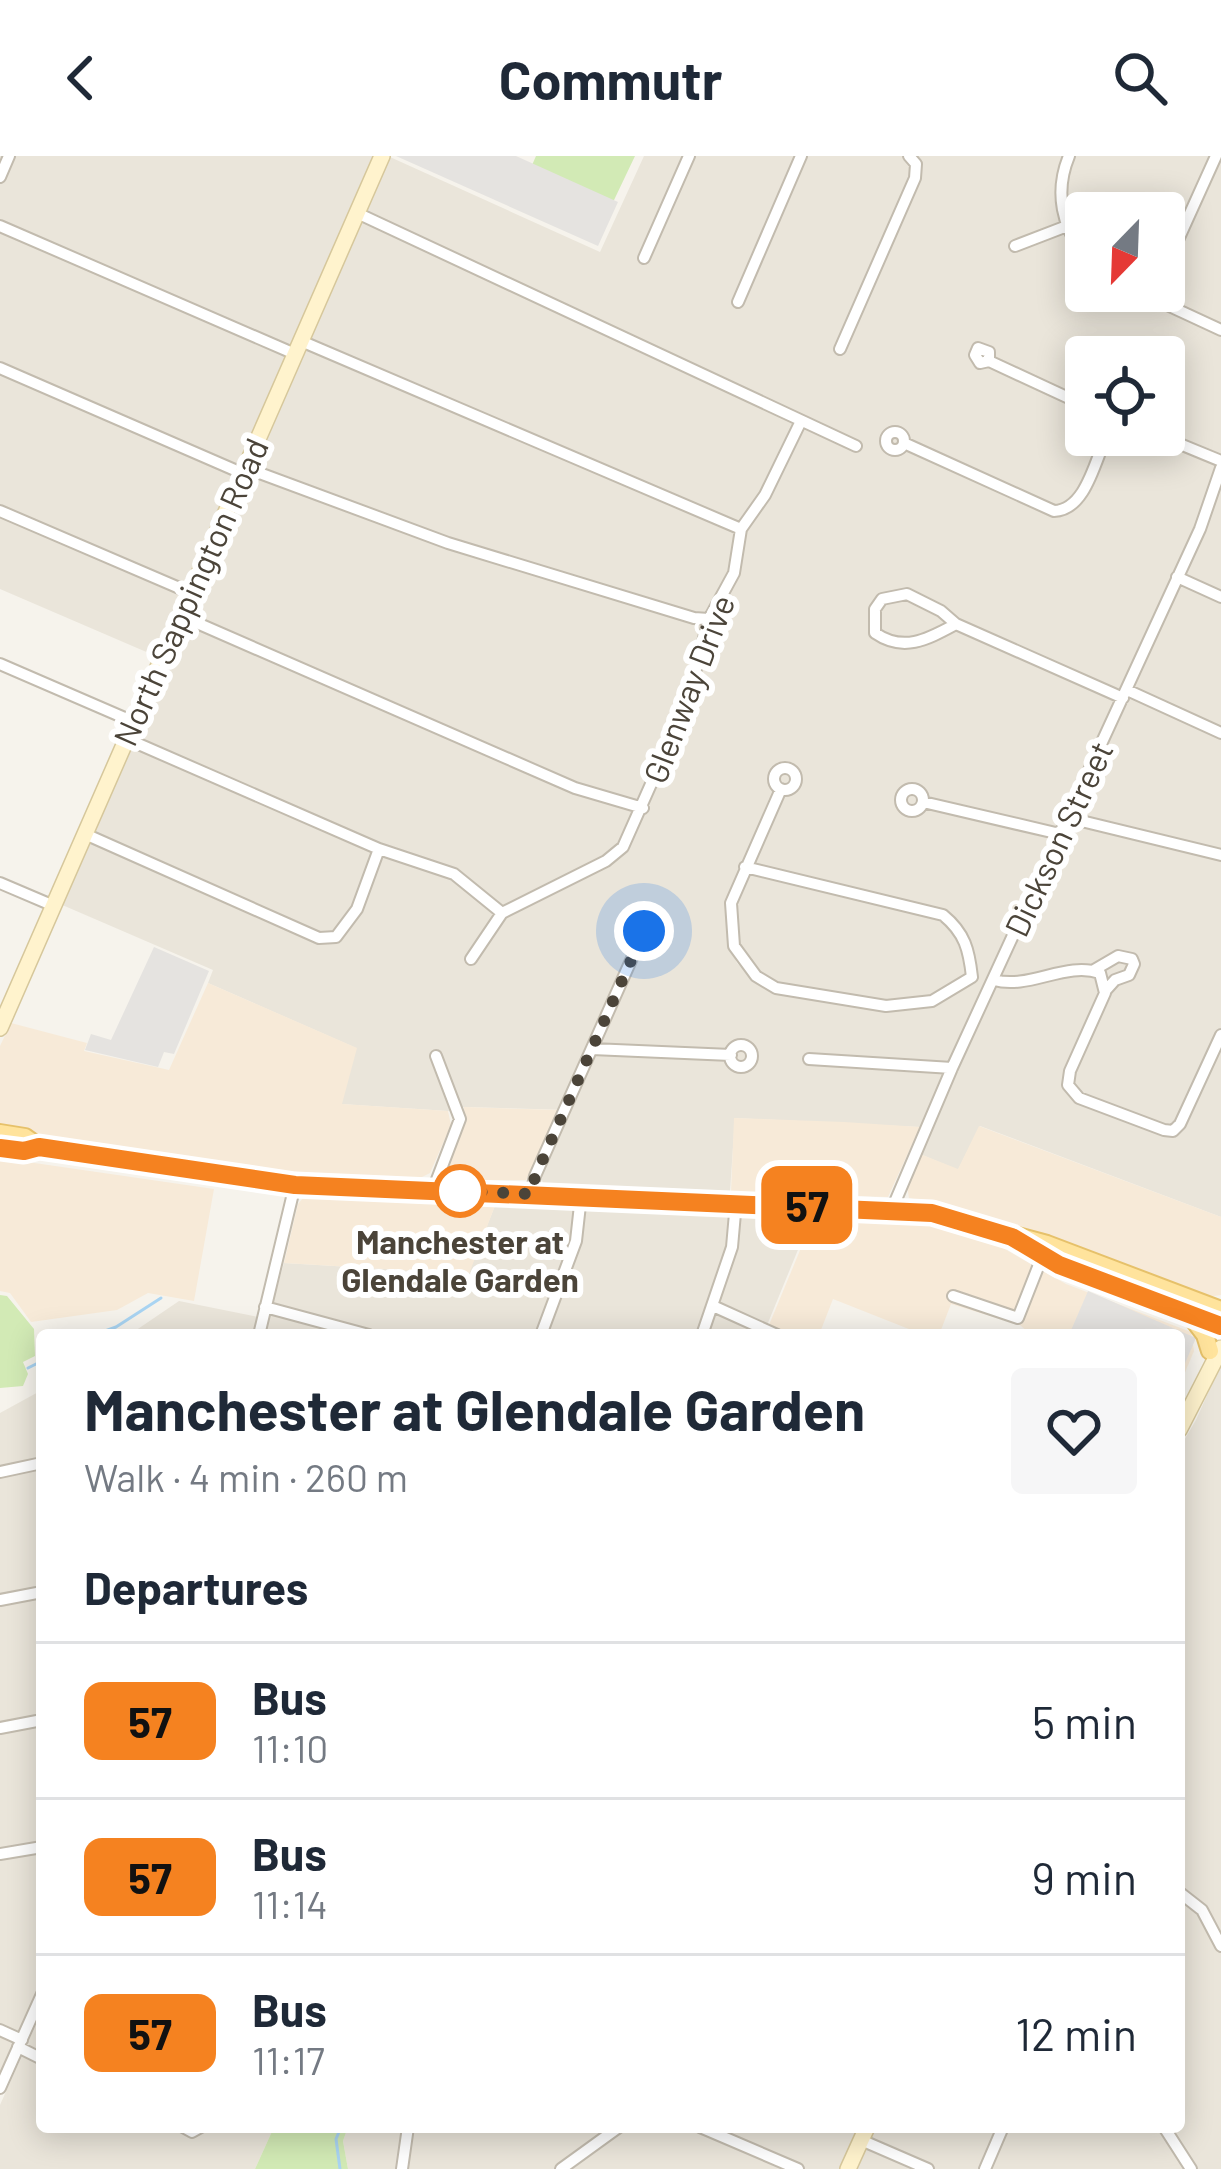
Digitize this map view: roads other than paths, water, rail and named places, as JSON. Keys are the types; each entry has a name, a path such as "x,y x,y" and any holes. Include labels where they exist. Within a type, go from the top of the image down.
{"main road":[{"path":"0,1133 26,1137 39,1147"},
{"path":"0,1148 24,1151 39,1147 295,1185 892,1209 947,1216 1047,1244 1195,1308 1221,1326"},
{"path":"1012,1237 1042,1257 1195,1308 1221,1310"},
{"path":"1195,1308 1221,1299"},
{"path":"1195,1308 1217,1351"}],"street":[{"path":"0,177 9,156"},
{"name":"North Sappington Road","path":"0,1028 382,156"},
{"path":"644,258 689,156"},
{"path":"738,302 801,156"},
{"path":"1065,218 1061,188 1069,156"},
{"path":"1185,225 1216,156"},
{"path":"840,349 915,178 912,160"},
{"path":"357,213 856,446"},
{"path":"0,226 741,529"},
{"path":"1015,246 1065,226"},
{"path":"1185,311 1221,330"},
{"path":"989,361 1065,396"},
{"path":"0,368 245,471 448,543 709,619"},
{"name":"Glenway Drive","path":"471,959 502,913 614,856 643,808 687,704 709,619 734,573 741,529 765,495 801,422"},
{"path":"904,443 1040,507 1065,511 1078,501 1098,456"},
{"path":"1185,447 1221,464"},
{"name":"Dickson Street","path":"892,1209 1200,529 1221,464"},
{"path":"0,511 191,593"},
{"path":"1177,577 1221,597"},
{"path":"956,624 932,637 901,644 875,632 873,621 882,599 907,594 956,624 1221,733"},
{"path":"181,616 575,788 643,808"},
{"path":"0,664 134,722"},
{"path":"127,739 380,849 454,874 502,913"},
{"path":"781,789 731,903 734,946 756,976 776,988 861,1003 910,1005 932,1001 972,977"},
{"path":"923,802 1060,834"},
{"path":"1069,818 1221,854"},
{"path":"85,834 319,938 336,937 347,925 380,849"},
{"path":"745,867 943,915 966,940 972,977"},
{"path":"0,884 54,906"},
{"path":"531,1194 649,920"},
{"path":"972,977 1008,984 1094,970 1118,956 1132,959 1129,975 1114,980 1106,990 1068,1084 1078,1098 1173,1131 1221,1035"},
{"path":"1094,970 1104,978 1106,990"},
{"path":"592,1049 731,1055"},
{"path":"433,1190 460,1119 436,1057"},
{"path":"809,1059 952,1068"},
{"path":"260,1329 295,1185"},
{"path":"544,1329 576,1241 581,1196"},
{"path":"704,1329 732,1247 736,1202"},
{"path":"953,1296 1018,1318 1042,1257"},
{"path":"713,1306 764,1329"},
{"path":"266,1307 347,1329"},
{"path":"1185,1417 1217,1351 1221,1326"},
{"path":"0,1472 36,1464"},
{"path":"0,1600 36,1593"},
{"path":"0,1728 36,1721"},
{"path":"0,1854 36,1848"},
{"path":"1185,1897 1202,1910 1221,1945"},
{"path":"0,2088 36,2007"},
{"path":"0,2030 36,2055"},
{"path":"402,2169 407,2133"},
{"path":"561,2169 612,2133"},
{"path":"714,2133 798,2169"},
{"path":"848,2169 864,2133 928,2169"},
{"path":"985,2169 1000,2133"},
{"path":"1168,2133 1191,2169"}],"waterway":[{"path":"110,1329 161,1298"},
{"path":"28,1368 36,1364"},
{"path":"338,2133 340,2169"}],"place":[{"name":"Manchester at Glendale Garden","path":"460,1191"}]}
